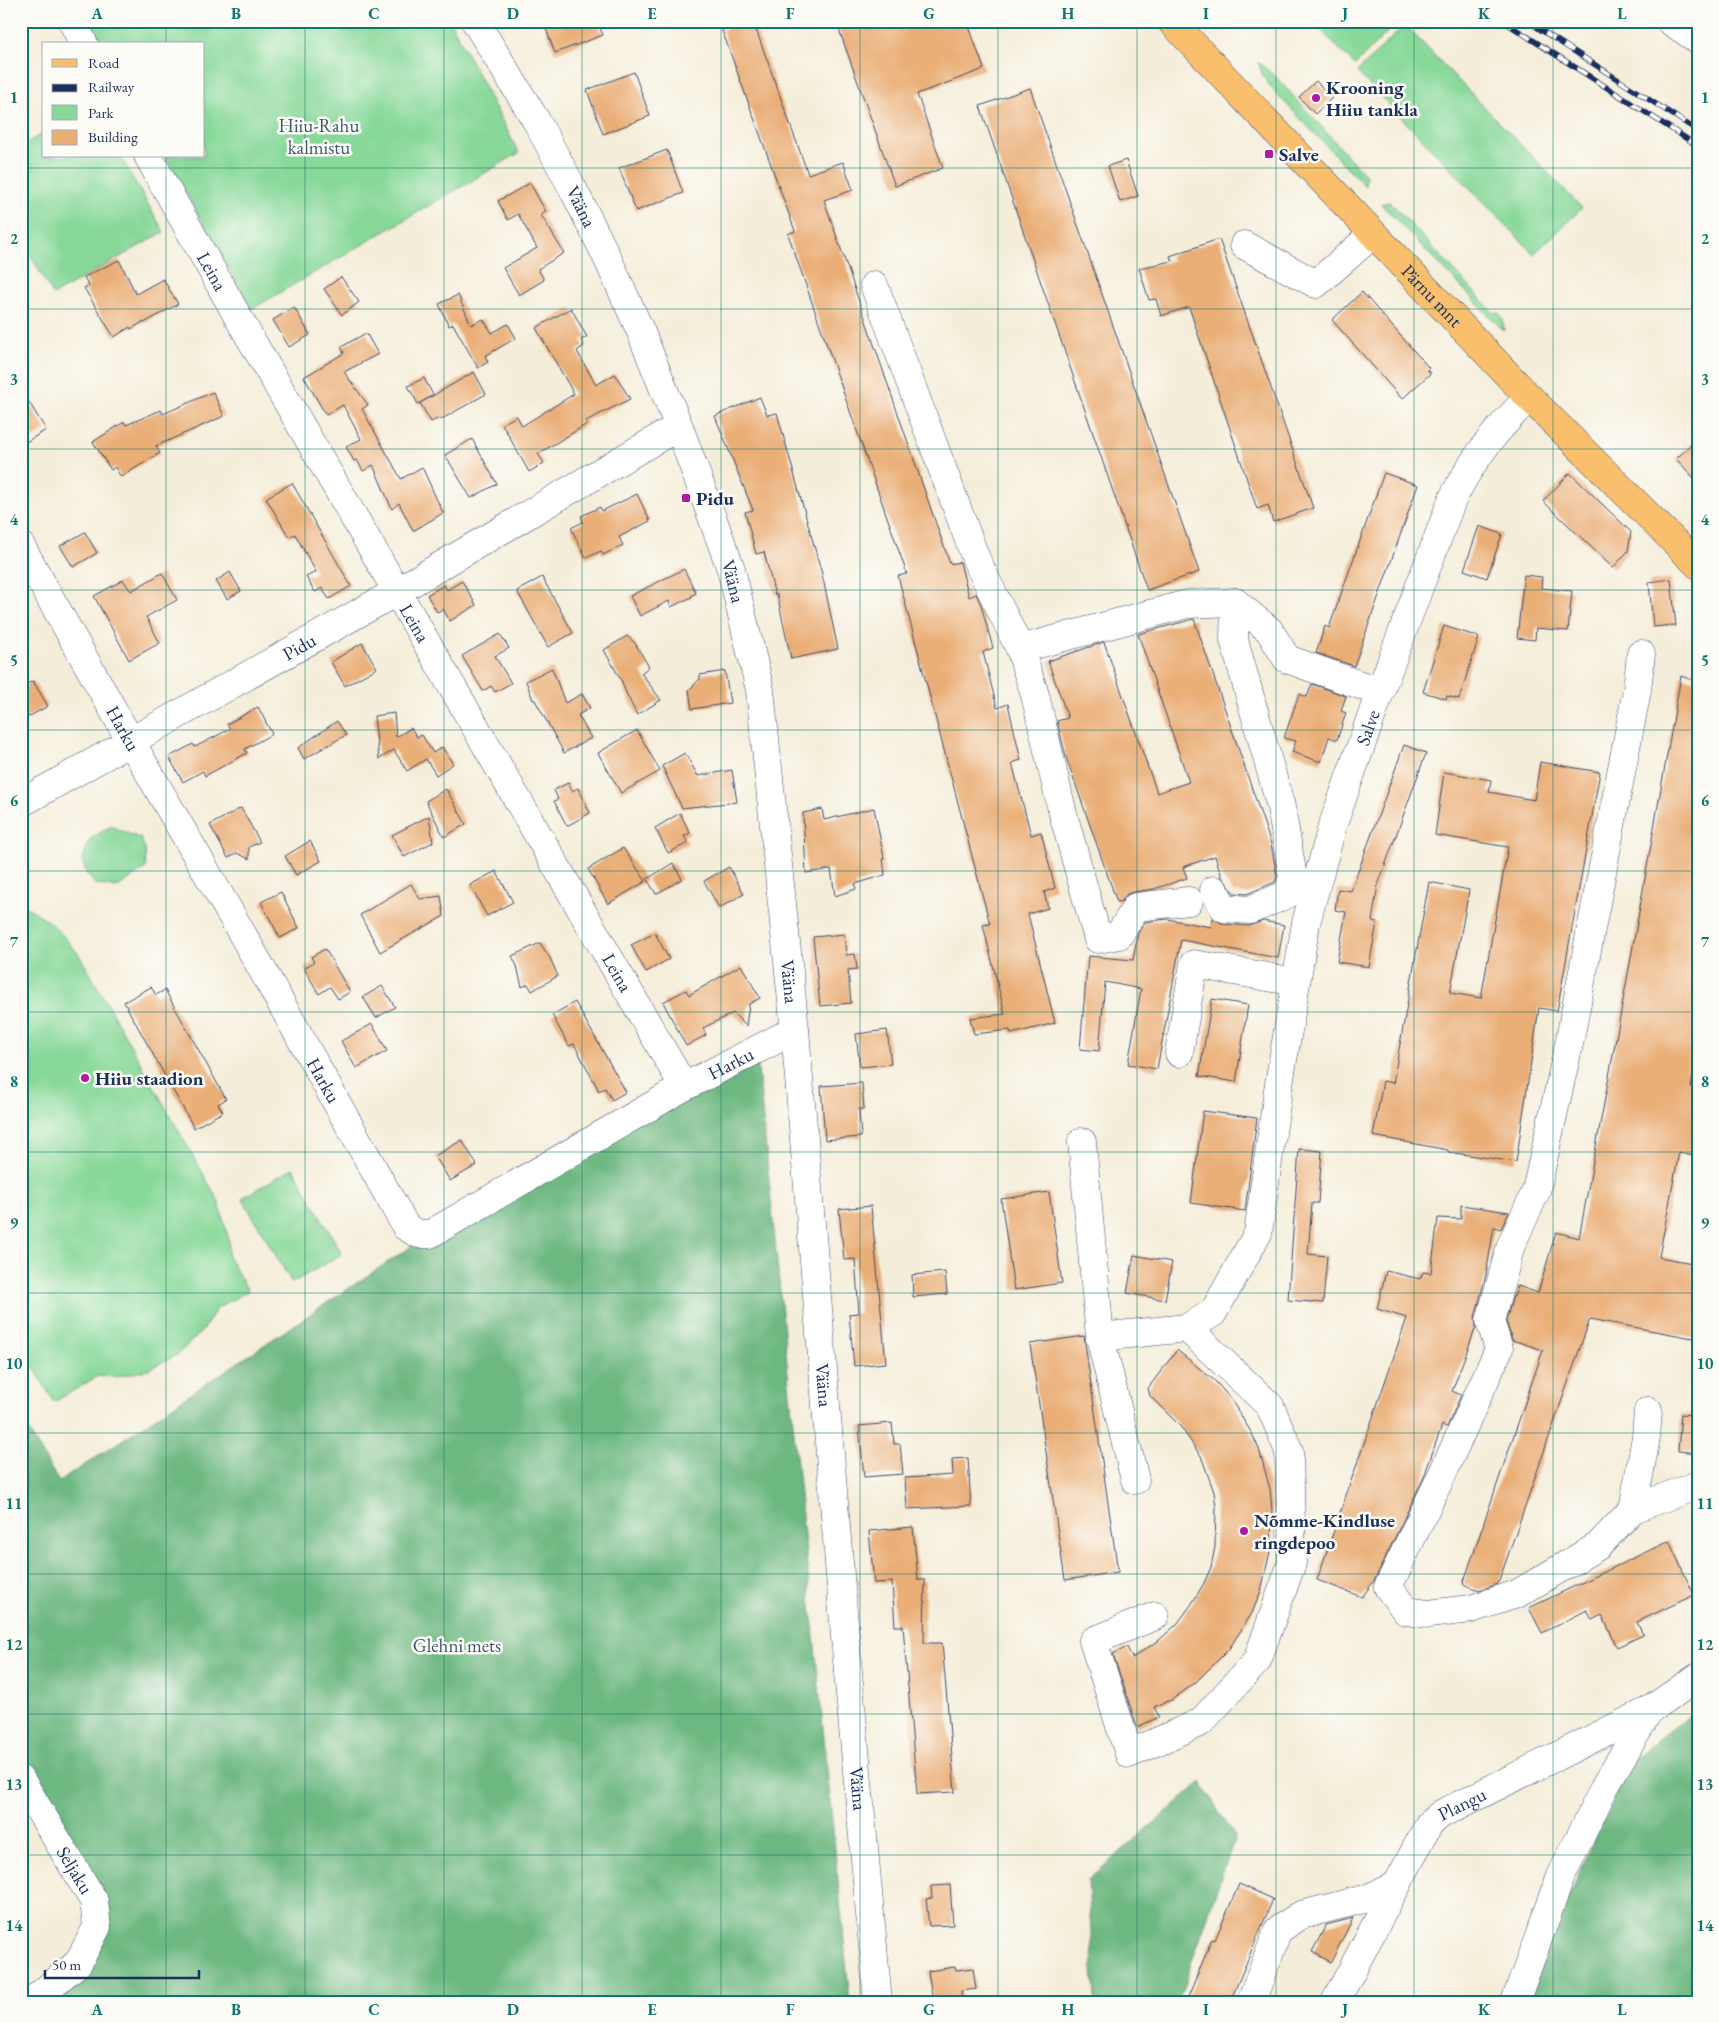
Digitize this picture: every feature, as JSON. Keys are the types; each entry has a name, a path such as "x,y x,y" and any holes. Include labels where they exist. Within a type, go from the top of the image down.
{"main road":[{"name":"Pärnu mnt","path":"1171,21 1529,397 1698,565"}],"street":[{"path":"72,21 83,42"},
{"name":"Vääna","path":"475,21 537,122 572,187 604,250 640,330 679,428 731,569 760,690 795,1030 878,2002"},
{"path":"1670,21 1698,40"},
{"name":"Leina","path":"149,158 396,592 684,1087"},
{"path":"1244,245 1316,284 1373,234"},
{"path":"874,285 976,559 1020,649 1035,695 1062,810 1098,938 1120,935 1136,907 1189,901"},
{"name":"Salve","path":"1187,1328 1213,1313 1258,1233 1278,1090 1306,922 1332,827 1380,692 1452,500 1465,473 1497,430 1529,397"},
{"name":"Pidu","path":"21,803 396,592 662,436 679,428"},
{"name":"Harku","path":"21,546 244,937 406,1227 418,1234 430,1234 684,1087 795,1030"},
{"path":"1020,649 1187,604 1235,602 1269,630 1287,659 1380,692"},
{"path":"1214,890 1224,908 1250,910 1288,894 1293,877 1281,806 1234,640 1235,602"},
{"path":"1641,654 1637,690 1569,1044 1536,1191 1511,1245 1490,1321 1499,1349 1388,1586 1406,1611 1428,1614 1471,1608 1517,1594 1598,1546 1633,1509 1698,1485"},
{"path":"1179,1053 1194,964 1296,982"},
{"path":"1082,1142 1100,1337 1135,1480"},
{"path":"1100,1337 1187,1328 1270,1406 1289,1451 1292,1563 1257,1661 1201,1722 1129,1754 1093,1641 1155,1616"},
{"path":"1633,1509 1646,1437 1648,1411"},
{"name":"Plangu","path":"1336,2002 1429,1824 1441,1814 1650,1710 1698,1676"},
{"name":"Plangu","path":"1515,2002 1560,1876 1607,1782 1650,1710"},
{"name":"Seljaku","path":"21,1780 94,1901 97,1927 78,1963 30,2002"},
{"path":"1251,2002 1278,1930 1300,1916 1368,1898 1397,1885"}],"green space":[{"name":"Hiiu-Rahu kalmistu","path":"88,21 450,21 519,153 252,309 166,158 205,158 205,42 100,42"},
{"path":"1312,21 1398,21 1355,65"},
{"path":"1405,25 1582,208 1534,254 1357,72"},
{"path":"1258,62 1276,77 1366,176 1365,186 1272,89 1263,76"},
{"path":"42,134 42,158 121,158 164,232 53,295 21,239 21,146"},
{"path":"1390,202 1493,312 1499,313 1503,320 1504,331 1381,204"},
{"path":"111,826 141,839 145,849 146,868 116,888 95,884 86,873 82,860 90,839"},
{"name":"Hiiu staadion","path":"21,905 47,920 80,956 218,1200 229,1241 228,1256 248,1291 216,1309 204,1329 178,1354 147,1370 115,1377 98,1376 54,1402 21,1345"},
{"name":"Glehni mets","path":"756,1048 850,2002 31,2002 97,1927 21,1780 21,1418 59,1482 430,1234"},
{"path":"293,1168 342,1254 292,1283 242,1198"},
{"path":"1698,1709 1698,2002 1544,2002 1525,1995 1630,1761"},
{"path":"1201,1782 1235,1837 1178,2002 1095,2002 1088,1880"}],"building":[{"path":"543,21 597,21 603,35 555,53"},
{"path":"745,21 753,21 808,174 843,162 853,190 824,200 950,564 960,562 969,597 976,594 981,605 993,648 983,652 997,708 1008,704 1021,760 1012,763 1031,835 1041,832 1055,888 1044,892 1048,908 1028,914 1055,1023 1011,1034 1010,1030 974,1034 970,1018 1005,1014 983,925 990,924 898,576 907,574 788,234 795,231 722,30"},
{"path":"836,21 967,21 984,69 917,94 943,168 895,186"},
{"path":"634,72 650,116 603,134 587,90"},
{"name":"Krooning Hiiu tankla","path":"1316,81 1332,98 1315,114 1299,97"},
{"path":"1030,88 1199,572 1147,590 980,106"},
{"path":"667,150 683,193 636,211 619,168"},
{"path":"1126,160 1138,196 1120,202 1108,166"},
{"path":"530,183 546,212 541,215 564,253 538,269 544,280 519,295 503,268 537,248 518,214 508,220 498,201"},
{"path":"1219,239 1313,508 1273,522 1268,505 1257,509 1189,307 1161,316 1156,299 1149,300 1139,268 1172,261 1170,256"},
{"path":"119,260 136,294 163,279 178,304 144,323 131,329 130,327 114,337 84,288 89,286 84,277"},
{"path":"341,277 359,302 342,315 324,289"},
{"path":"1362,292 1429,368 1427,370 1431,373 1402,399 1332,320"},
{"path":"458,295 471,325 483,319 492,333 508,324 516,338 485,356 488,362 478,368 453,324 449,326 439,304"},
{"path":"294,307 310,335 289,347 273,320"},
{"path":"571,308 587,337 581,340 584,346 577,351 596,385 615,374 630,399 586,421 587,424 538,454 544,463 529,472 502,424 517,416 522,426 574,394 536,328"},
{"path":"366,333 378,354 344,372 368,405 362,409 401,479 422,467 443,513 413,531 399,503 392,509 373,465 363,471 357,460 354,461 346,447 361,439 343,405 326,415 304,377 344,353 341,347"},
{"path":"474,372 486,394 440,420 439,418 431,422 420,403"},
{"path":"424,378 433,395 418,404 408,386"},
{"path":"21,389 46,430 21,445"},
{"path":"213,392 224,416 156,446 160,453 121,477 115,467 111,470 93,442 124,422 126,425 161,410 163,414"},
{"path":"760,397 767,415 777,413 822,574 838,649 791,659 777,594 775,595 764,552 756,554 745,512 753,510 715,416"},
{"path":"1698,438 1698,482 1676,459"},
{"path":"472,439 497,484 471,498 445,455"},
{"path":"1384,473 1418,485 1354,666 1316,653 1325,626 1329,628"},
{"path":"1570,473 1631,532 1628,551 1613,568 1543,501"},
{"path":"292,483 351,586 329,599 322,588 315,592 306,577 316,572 295,534 289,537 266,498"},
{"path":"637,494 650,521 619,537 623,545 603,555 601,551 586,558 571,528 583,522 581,516 600,507 602,511"},
{"path":"1479,526 1502,534 1487,578 1464,570"},
{"path":"85,532 97,553 73,567 60,546"},
{"path":"684,569 696,593 692,597 671,607 669,601 640,616 630,596"},
{"path":"230,572 241,591 227,599 216,581"},
{"path":"162,573 177,600 146,617 160,643 129,660 94,596 123,580 131,591"},
{"path":"1524,575 1542,577 1541,588 1572,591 1568,631 1536,628 1535,640 1517,638"},
{"path":"542,577 573,633 548,647 517,591"},
{"path":"1671,579 1676,626 1653,627 1649,582"},
{"path":"462,581 476,605 450,621 443,609 437,612 427,595 444,585 447,590"},
{"path":"1194,619 1271,844 1277,876 1275,882 1247,894 1234,893 1222,877 1215,856 1183,867 1187,878 1154,889 1127,894 1122,901 1117,902 1066,757 1057,721 1068,718 1048,661 1104,642 1157,793 1189,782 1138,634"},
{"path":"1444,626 1479,637 1459,699 1447,696 1446,699 1423,692"},
{"path":"500,634 509,648 495,656 511,683 495,692 491,686 483,691 462,656"},
{"path":"627,636 635,643 649,667 641,673 661,700 637,715 621,680 604,650"},
{"path":"362,643 377,668 345,686 331,662"},
{"path":"552,668 565,703 582,694 590,708 578,715 591,738 564,753 535,700 533,700 526,681"},
{"path":"725,671 730,703 692,709 689,690 700,679 700,675"},
{"path":"1681,676 1698,682 1698,1050 1691,1087 1698,1088 1698,1156 1679,1152 1659,1257 1698,1264 1698,1339 1590,1319 1498,1584 1479,1590 1463,1584 1543,1350 1512,1340 1506,1321 1518,1286 1538,1293 1556,1232 1579,1238"},
{"path":"33,681 48,706 21,721 21,687"},
{"path":"1312,684 1346,696 1341,711 1346,713 1337,740 1329,737 1321,762 1292,752 1296,741 1284,738 1299,694 1307,697"},
{"path":"258,707 272,734 245,749 247,753 205,776 203,771 183,782 169,757 193,744 195,747 230,729 227,724"},
{"path":"394,713 396,737 411,728 417,737 422,735 433,753 442,747 453,764 436,775 426,759 407,771 394,750 379,759 374,716"},
{"path":"337,721 346,735 304,759 298,748"},
{"path":"637,730 660,771 621,793 598,753"},
{"path":"1404,745 1426,753 1378,885 1372,921 1377,922 1369,967 1337,962 1346,912 1335,910 1338,889 1351,891"},
{"path":"685,753 698,776 732,770 737,802 682,808 662,766"},
{"path":"1540,762 1600,772 1557,1011 1539,1008 1516,1162 1448,1152 1448,1150 1373,1136 1383,1081 1393,1083 1429,882 1469,890 1450,993 1481,998 1508,847 1435,835 1444,772 1491,780 1489,792 1534,800"},
{"path":"568,783 572,791 578,788 590,813 567,826 554,801 558,799 554,790"},
{"path":"446,789 466,824 444,837 426,801"},
{"path":"241,808 260,842 249,847 249,859 237,853 228,858 210,825"},
{"path":"874,808 884,858 885,875 855,884 856,889 835,896 831,869 806,873 803,813 822,809 824,820"},
{"path":"680,813 690,833 684,836 688,843 668,853 655,828"},
{"path":"429,816 433,842 404,857 392,835"},
{"path":"310,841 321,861 296,875 285,856"},
{"path":"623,848 646,881 608,904 588,869"},
{"path":"673,863 682,879 656,894 647,879"},
{"path":"729,867 744,894 719,908 704,881"},
{"path":"496,871 513,902 487,916 470,885"},
{"path":"411,884 420,899 441,896 444,916 380,952 360,915"},
{"path":"281,892 299,928 280,938 261,902"},
{"path":"1213,918 1223,924 1249,926 1263,921 1284,925 1278,958 1181,940 1157,1069 1128,1064 1141,989 1105,982 1099,1051 1080,1049 1088,956 1133,960 1138,933 1145,922 1167,919 1211,927"},
{"path":"655,933 669,959 646,972 631,945"},
{"path":"844,934 846,955 855,954 857,969 848,970 851,1003 820,1006 813,937"},
{"path":"540,943 550,958 558,976 532,991 528,984 522,987 517,966 512,956"},
{"path":"325,949 350,992 338,999 330,987 319,994 304,968 314,962 311,957"},
{"path":"741,965 760,998 749,1004 746,1026 733,1013 703,1028 706,1035 686,1046 663,1002 686,990 689,995"},
{"path":"382,986 395,1007 376,1018 363,997"},
{"path":"151,987 156,995 165,990 226,1099 218,1104 223,1112 194,1128 124,1002"},
{"path":"1212,999 1248,1005 1236,1082 1199,1076"},
{"path":"575,1002 626,1092 612,1100 605,1088 599,1091 574,1044 569,1046 552,1015"},
{"path":"372,1024 387,1051 356,1068 341,1041"},
{"path":"887,1030 891,1064 860,1067 856,1034"},
{"path":"862,1083 864,1109 859,1109 861,1137 825,1140 821,1086"},
{"path":"1203,1111 1257,1118 1245,1211 1191,1203"},
{"path":"462,1140 477,1165 450,1181 435,1156"},
{"path":"1299,1149 1322,1151 1318,1203 1312,1203 1308,1254 1327,1256 1323,1303 1288,1300"},
{"path":"1049,1192 1062,1283 1014,1290 1001,1199"},
{"path":"1461,1205 1509,1212 1501,1229 1494,1227 1486,1275 1475,1317 1476,1327 1452,1391 1461,1395 1447,1427 1442,1425 1424,1477 1374,1581 1362,1597 1317,1580 1407,1318 1377,1309 1386,1271 1420,1279 1423,1272 1431,1273 1438,1218 1461,1219"},
{"path":"871,1206 886,1363 854,1366 849,1314 859,1313 855,1259 844,1260 839,1209"},
{"path":"1134,1255 1172,1262 1165,1300 1127,1293"},
{"path":"945,1272 947,1294 913,1297 912,1275"},
{"path":"1084,1336 1118,1572 1065,1580 1030,1344"},
{"name":"Nõmme-Kindluse ringdepoo","path":"1177,1350 1215,1381 1230,1398 1251,1432 1259,1449 1270,1489 1272,1510 1271,1547 1261,1591 1252,1613 1229,1649 1195,1683 1173,1699 1154,1707 1159,1717 1137,1727 1113,1654 1127,1647 1132,1658 1158,1641 1177,1624 1204,1583 1211,1567 1215,1547 1216,1508 1214,1492 1201,1456 1180,1426 1150,1396 1148,1388"},
{"path":"1681,1414 1698,1416 1698,1453 1678,1451"},
{"path":"892,1423 894,1444 900,1444 903,1474 864,1477 859,1426"},
{"path":"968,1458 971,1506 907,1509 905,1478 953,1475 952,1459"},
{"path":"913,1527 918,1580 925,1580 924,1643 942,1643 955,1792 917,1794 903,1626 895,1626 892,1582 874,1583 869,1531"},
{"path":"1669,1541 1694,1595 1637,1622 1643,1635 1617,1647 1602,1615 1592,1620 1587,1610 1542,1633 1529,1608"},
{"path":"1239,1884 1273,1899 1230,2002 1186,2002 1212,1939 1215,1940"},
{"path":"950,1885 953,1925 929,1926 926,1899 932,1898 931,1886"},
{"path":"1353,1918 1331,1962 1312,1952 1326,1925"},
{"path":"955,1967 956,1970 973,1968 976,1989 961,1991 962,2002 933,2002 928,1971"}],"railway":[{"path":"1503,21 1698,146"},
{"path":"1527,21 1698,131"}],"place":[{"name":"Krooning Hiiu tankla","path":"1316,98"},
{"name":"Salve","path":"1269,154"},
{"name":"Pidu","path":"686,498"},
{"name":"Hiiu staadion","path":"85,1078"},
{"name":"Nõmme-Kindluse ringdepoo","path":"1244,1531"}]}
